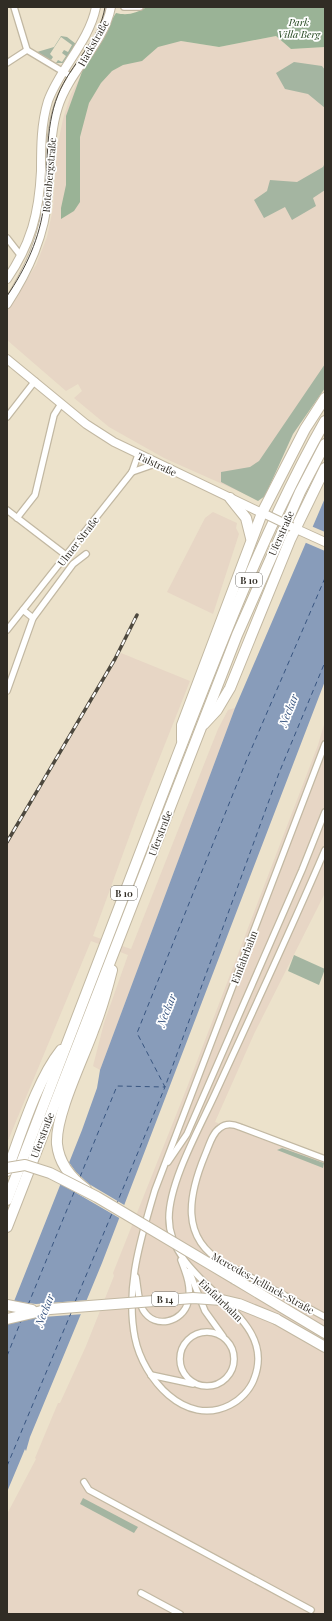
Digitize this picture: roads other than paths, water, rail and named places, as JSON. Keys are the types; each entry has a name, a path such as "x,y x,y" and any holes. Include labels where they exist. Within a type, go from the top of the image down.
{"highway":[{"name":"B 10","path":"182,744 182,725 250,542 305,429 325,398"},
{"name":"Uferstraße","path":"7,1200 182,744 266,540 290,486 325,421"},
{"name":"Uferstraße","path":"7,1227 200,729 276,544 300,492 325,444"},
{"name":"B 10","path":"200,729 218,710 230,688 295,528 325,468"},
{"name":"B 10","path":"230,498 246,518 251,532 250,542"},
{"path":"97,1197 75,1180 62,1162 57,1144 58,1129 62,1111 98,1018 119,936"},
{"path":"7,1169 52,1061 68,1042"},
{"path":"7,1169 25,1165 38,1168 97,1197 325,1332"},
{"name":"B 14","path":"7,1305 24,1309 50,1309 180,1298 222,1300 253,1309 276,1319 325,1348"},
{"name":"B 14","path":"7,1319 50,1309"}],"main road":[{"name":"Hackstraße","path":"81,43 92,21 96,7"},
{"name":"Hackstraße","path":"72,77 101,32 111,7"},
{"name":"Rotenbergstraße","path":"7,279 21,256 33,228 37,213 44,122 48,102 62,71 81,43"},
{"name":"Rotenbergstraße","path":"7,304 28,269 42,232 48,195 50,151 54,121 62,97 72,77"},
{"name":"Talstraße","path":"7,359 36,381 61,404 95,431 155,464 325,542"}],"street":[{"path":"14,7 27,50 72,77"},
{"path":"124,7 140,7"},
{"path":"7,63 27,50"},
{"path":"7,238 21,256"},
{"path":"7,417 36,381"},
{"path":"17,518 35,496 54,415 61,404"},
{"name":"Ulmer Straße","path":"7,630 132,472 138,455"},
{"path":"132,472 155,464"},
{"path":"7,510 67,556"},
{"name":"Ulmer Straße","path":"7,691 33,618 73,564 86,554"},
{"path":"23,610 33,618"},
{"path":"322,751 325,738"},
{"name":"Einfahrbahn","path":"183,1260 250,1329 254,1338 258,1356 258,1367 254,1380 248,1391 236,1402 215,1410 202,1411 190,1408 169,1396 151,1375 136,1342 132,1322 135,1270 141,1237 163,1169 325,744"},
{"name":"Einfahrbahn","path":"163,1169 187,1134 325,812"},
{"name":"Einfahrbahn","path":"135,1270 140,1302 146,1314 150,1318 160,1321 174,1319 185,1309 189,1295 187,1276 172,1238 169,1219 171,1202 181,1172 325,850"},
{"name":"Mercedes-Jellinek-Straße","path":"325,1159 234,1125 222,1126 215,1133 196,1176 192,1193 191,1209 194,1226 199,1240 212,1256 325,1317"},
{"name":"Einfahrbahn","path":"178,1252 194,1281 205,1311 227,1341"},
{"path":"151,1375 203,1386 218,1384 224,1380 232,1368 233,1354 227,1341 215,1333 202,1332 191,1337 182,1348 180,1355 181,1369 190,1380 203,1386"},
{"path":"84,1482 89,1490 311,1610"},
{"path":"141,1593 180,1614"}],"water":[{"name":"Neckar","path":"325,498 325,681 102,1263 30,1437 26,1451 25,1449 7,1492 7,1319 82,1130 97,1088 100,1070 235,708"}],"tram line":[{"path":"7,296 26,264 36,241 44,204 49,135 58,95 63,84 97,31 105,7"}],"railway":[{"path":"7,842 115,659 137,615"}],"park label":[{"name":"Park Villa Berg","path":"299,28"}]}
